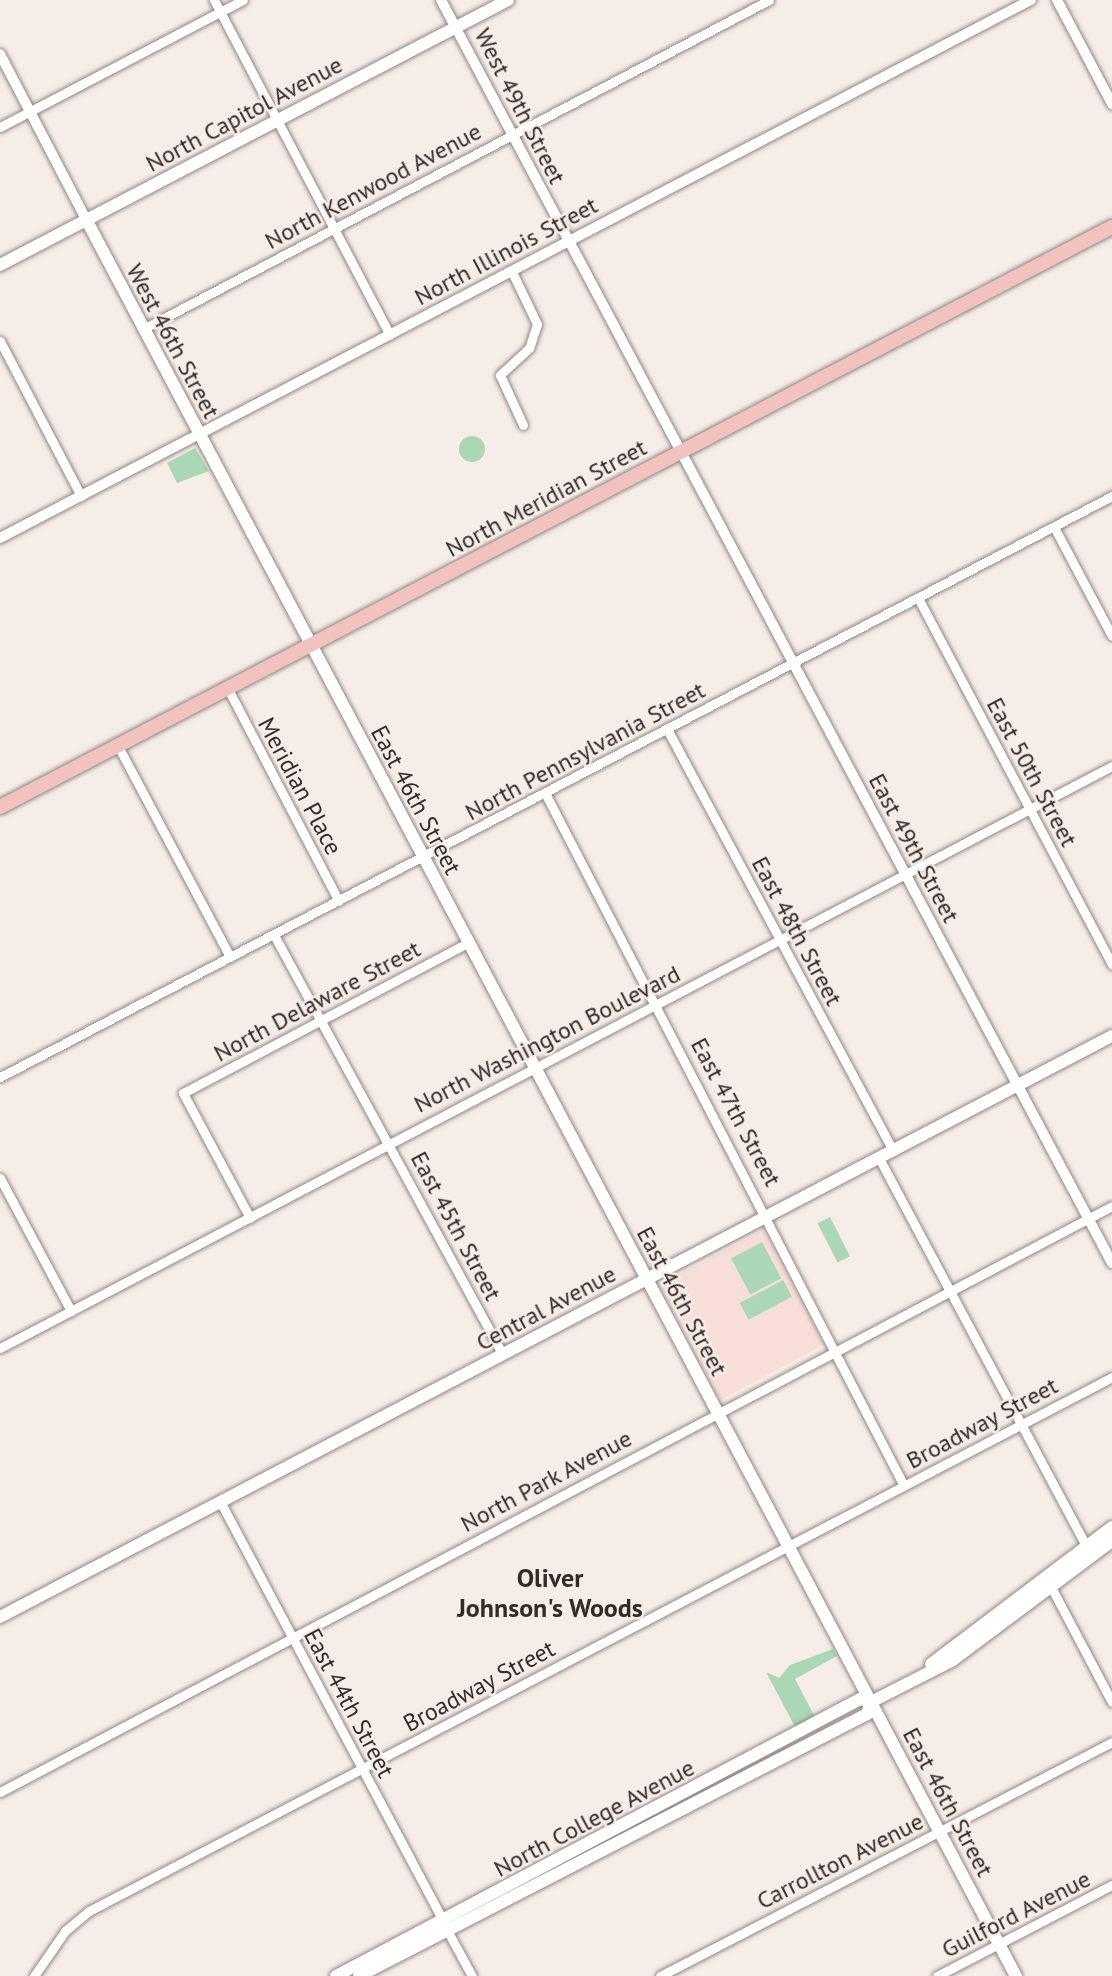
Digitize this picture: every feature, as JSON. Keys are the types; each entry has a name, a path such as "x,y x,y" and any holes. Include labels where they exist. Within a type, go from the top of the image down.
{"main road":[{"name":"North Capitol Avenue","path":"0,265 508,0"},
{"name":"West 46th Street","path":"87,221 311,646"},
{"name":"North Meridian Street","path":"0,807 1112,228"},
{"name":"East 46th Street","path":"311,646 1017,1976"},
{"name":"Central Avenue","path":"0,1617 1112,1036"},
{"name":"North College Avenue","path":"916,1677 1112,1527"},
{"name":"North College Avenue","path":"336,1976 445,1926 867,1714 871,1702 953,1660 1112,1541"},
{"name":"North College Avenue","path":"359,1976 445,1926"}],"street":[{"path":"214,0 390,335"},
{"path":"0,127 243,0"},
{"name":"West 49th Street","path":"441,0 679,454"},
{"name":"North Kenwood Avenue","path":"143,329 769,0"},
{"name":"North Illinois Street","path":"0,538 1031,0"},
{"path":"1057,0 1112,104"},
{"name":"West 46th Street","path":"0,54 87,221"},
{"path":"512,272 537,320 529,348 500,374 523,425"},
{"path":"0,341 81,496"},
{"name":"East 49th Street","path":"679,454 1112,1263"},
{"name":"North Pennsylvania Street","path":"0,1077 1112,496"},
{"path":"1054,527 1112,636"},
{"name":"East 50th Street","path":"918,598 1112,965"},
{"name":"Meridian Place","path":"228,689 339,901"},
{"name":"East 48th Street","path":"667,729 893,1150"},
{"path":"118,746 230,957"},
{"name":"North Washington Boulevard","path":"0,1348 1112,766"},
{"name":"East 47th Street","path":"545,793 769,1215 765,1227 904,1486"},
{"name":"East 45th Street","path":"274,934 503,1354"},
{"name":"North Delaware Street","path":"250,1218 183,1093 468,943"},
{"path":"879,1158 1086,1546"},
{"path":"0,1178 71,1311"},
{"name":"North Park Avenue","path":"0,1792 292,1635 1112,1206"},
{"name":"Broadway Street","path":"34,1976 86,1914 1112,1377"},
{"name":"East 44th Street","path":"221,1503 472,1976"},
{"path":"1051,1587 1112,1702"},
{"name":"Carrollton Avenue","path":"660,1976 1112,1742"},
{"name":"Guilford Avenue","path":"937,1976 1112,1885"}],"shaded area":[{"path":"763,1230 824,1345 721,1400 660,1285"}],"green space":[{"path":"472,436 481,440 485,449 481,458 472,462 463,458 459,449 463,440"},
{"path":"195,448 209,471 177,483 167,463"},
{"path":"830,1217 850,1256 838,1263 818,1223"},
{"path":"762,1242 781,1278 750,1295 731,1258"},
{"path":"783,1280 792,1297 749,1320 740,1303"},
{"path":"833,1649 837,1656 795,1679 815,1717 795,1727 766,1672 779,1678 790,1665"}],"district":[{"name":"Oliver Johnson's Woods","path":"550,1593"}]}
